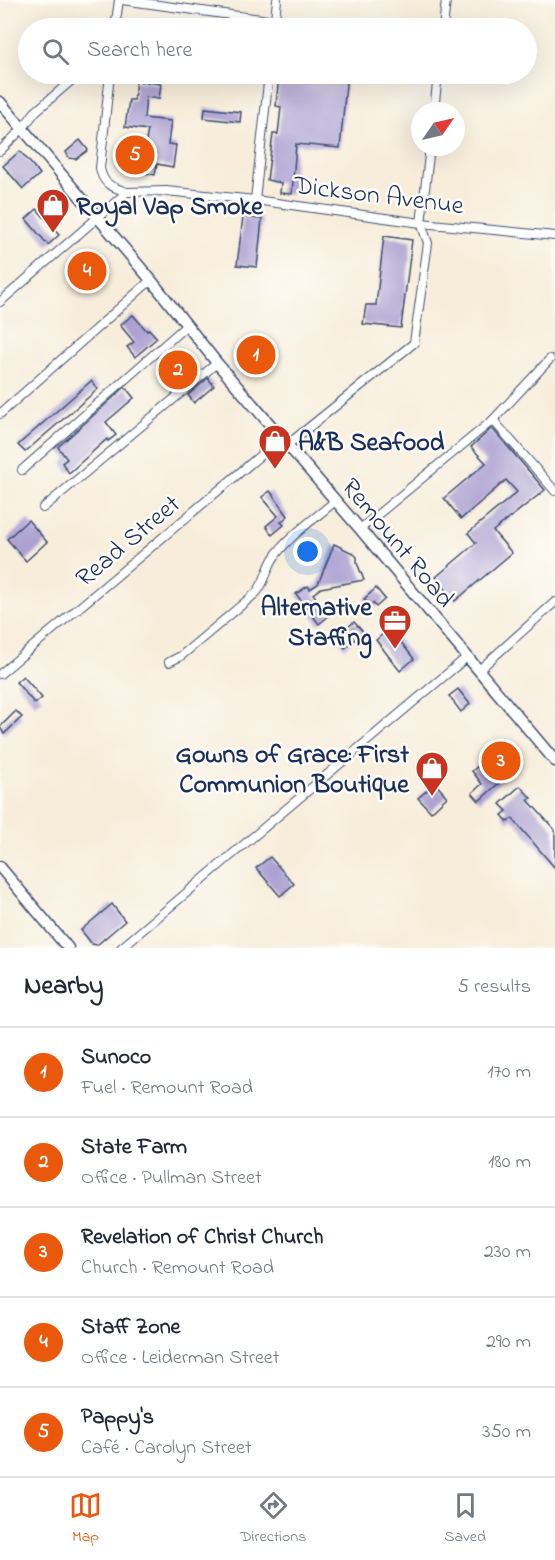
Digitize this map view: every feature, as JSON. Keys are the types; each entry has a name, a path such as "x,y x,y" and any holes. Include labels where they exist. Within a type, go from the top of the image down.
{"main road":[{"name":"Remount Road","path":"0,102 99,217 284,442 553,754"},
{"path":"0,867 68,948"}],"street":[{"path":"117,18 120,0 231,18"},
{"path":"275,18 277,0"},
{"path":"444,18 446,0"},
{"path":"0,151 36,112 68,84"},
{"path":"0,302 127,192 104,183 100,168 109,84"},
{"path":"255,200 268,84"},
{"path":"435,102 437,84"},
{"name":"Read Street","path":"0,675 284,442 414,343 428,243 421,223 429,156"},
{"name":"Dickson Avenue","path":"127,192 166,191 255,200 421,223 555,236"},
{"path":"0,414 151,280"},
{"path":"22,470 187,325"},
{"path":"360,529 493,420 550,359"},
{"path":"43,508 217,363"},
{"path":"493,420 555,491"},
{"path":"169,662 181,656 256,593 263,585 273,560 286,544 335,501"},
{"path":"479,670 555,602"},
{"path":"121,948 467,657"}],"building":[{"path":"136,84 161,84 159,99 146,97 144,118 171,121 168,144 176,145 173,167 157,164 155,175 117,168 120,154 143,158 148,130 125,127 129,100 134,100"},
{"path":"278,84 346,84 340,148 296,144 292,194 280,193 281,183 267,180 273,134 278,134 281,107 276,106"},
{"path":"205,108 241,112 240,122 204,118"},
{"path":"80,140 88,150 76,159 69,158 66,152"},
{"path":"20,151 40,174 23,189 3,166"},
{"path":"37,209 59,235 48,245 26,219"},
{"path":"243,217 262,219 257,267 237,265"},
{"path":"384,236 412,240 401,328 363,324 366,305 376,305"},
{"path":"92,258 101,268 82,283 74,274"},
{"path":"133,315 147,331 149,329 157,338 135,357 127,347 134,342 120,325"},
{"path":"183,357 191,368 173,383 164,373"},
{"path":"208,378 214,386 194,403 188,395"},
{"path":"91,381 98,389 25,452 18,445"},
{"path":"125,387 134,398 106,422 116,435 108,441 107,439 69,473 62,463 67,459 58,447"},
{"path":"492,428 545,490 493,531 512,553 455,601 436,577 476,543 468,533 517,492 506,480 461,519 444,498 486,463 471,447"},
{"path":"270,491 288,516 281,522 284,525 272,535 266,526 278,516 262,497"},
{"path":"28,520 47,542 26,561 7,539"},
{"path":"334,544 357,557 364,580 321,588 313,594 330,615 319,624 296,594 308,586 310,589 318,584"},
{"path":"376,588 385,599 376,607 373,603 370,606 364,599"},
{"path":"354,622 363,632 345,648 336,637"},
{"name":"Alternative Staffing","path":"390,628 414,659 400,671 376,640"},
{"path":"23,676 42,698 35,704 16,682"},
{"path":"458,689 470,704 461,712 449,696"},
{"path":"16,711 22,717 4,734 0,727"},
{"path":"502,745 519,765 479,801 472,793 482,784 472,771 491,755 489,753"},
{"path":"435,783 447,797 431,812 418,798"},
{"path":"520,786 531,798 528,800 555,830 555,868 512,818 508,822 502,815 507,811 500,804"},
{"path":"270,857 294,884 280,896 256,868"},
{"path":"112,904 125,921 97,945 92,944 81,930"}],"place":[{"name":"Pappy's","path":"135,155"},
{"name":"Royal Vap Smoke","path":"53,234"},
{"name":"Staff Zone","path":"87,271"},
{"name":"Sunoco","path":"256,355"},
{"name":"State Farm","path":"178,370"},
{"name":"A&B Seafood","path":"275,470"},
{"name":"Alternative Staffing","path":"395,650"},
{"name":"Revelation of Christ Church","path":"501,761"},
{"name":"Gowns of Grace: First Communion Boutique","path":"432,797"}]}
